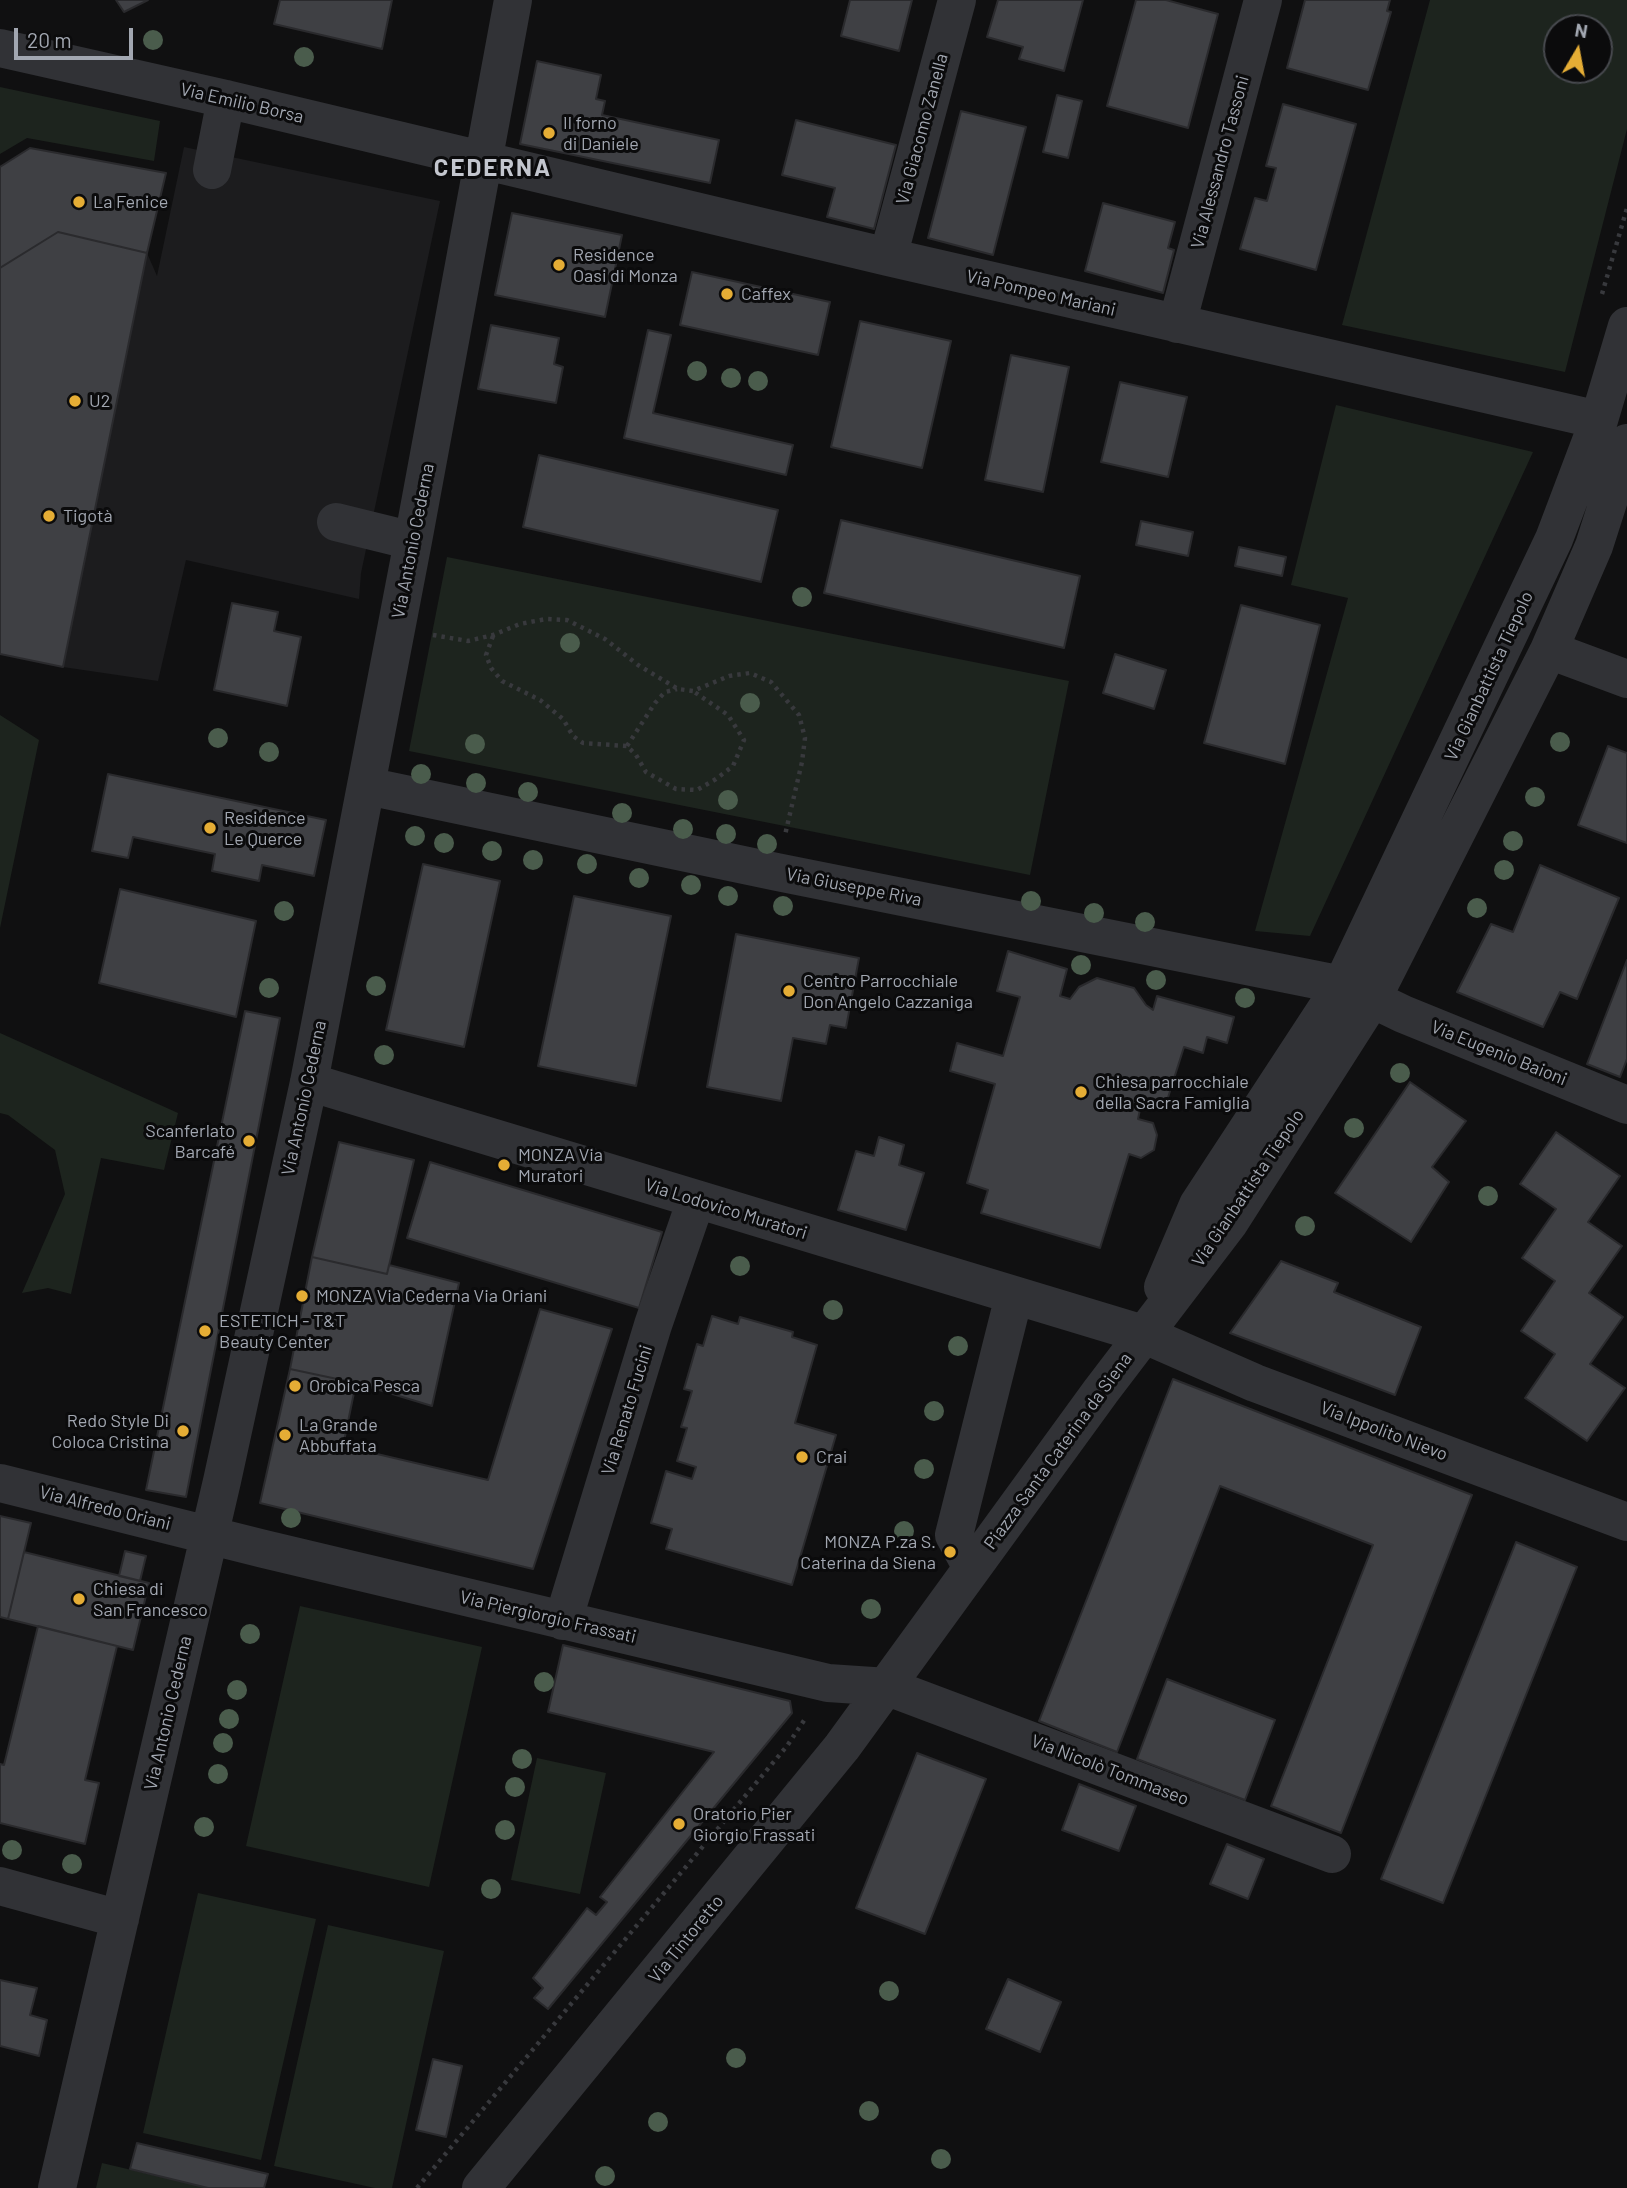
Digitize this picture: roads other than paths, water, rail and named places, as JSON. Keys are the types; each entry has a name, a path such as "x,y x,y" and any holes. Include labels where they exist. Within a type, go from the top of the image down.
{"street":[{"name":"Via Antonio Cederna","path":"57,2188 210,1535 309,1082 513,0"},
{"name":"Via Giacomo Zanella","path":"888,257 957,0"},
{"name":"Via Alessandro Tassoni","path":"1177,324 1263,0"},
{"name":"Via Emilio Borsa","path":"0,48 483,161"},
{"path":"212,170 226,99"},
{"name":"Via Pompeo Mariani","path":"483,161 1177,324 1613,431"},
{"name":"Via Gianbattista Tiepolo","path":"1143,1334 1229,1223 1549,650 1594,547 1627,326"},
{"name":"Via Gianbattista Tiepolo","path":"1357,992 1553,539 1613,431"},
{"path":"336,522 413,541"},
{"path":"1549,650 1627,679"},
{"name":"Via Giuseppe Riva","path":"366,786 1357,992"},
{"name":"Via Eugenio Baioni","path":"1357,992 1403,1014 1627,1105"},
{"name":"Via Lodovico Muratori","path":"309,1082 1143,1334"},
{"name":"Via Renato Fucini","path":"563,1621 653,1325 696,1200"},
{"name":"Piazza Santa Caterina da Siena","path":"972,1568 954,1535 1014,1296"},
{"name":"Via Ippolito Nievo","path":"1143,1334 1255,1383 1627,1522"},
{"name":"Piazza Santa Caterina da Siena","path":"888,1687 1143,1334"},
{"name":"Via Alfredo Oriani","path":"0,1483 210,1535"},
{"name":"Via Piergiorgio Frassati","path":"210,1535 828,1683 888,1687"},
{"name":"Via Nicolò Tommaseo","path":"888,1687 1332,1854"},
{"name":"Via Tintoretto","path":"481,2188 816,1779 888,1687"},
{"path":"0,1886 120,1919"}],"place":[{"name":"Il forno di Daniele","path":"549,133"},
{"name":"La Fenice","path":"79,202"},
{"name":"Residence Oasi di Monza","path":"559,265"},
{"name":"Caffex","path":"727,294"},
{"name":"U2","path":"75,401"},
{"name":"Tigotà","path":"49,516"},
{"name":"Residence Le Querce","path":"210,828"},
{"name":"Centro Parrocchiale Don Angelo Cazzaniga","path":"789,991"},
{"name":"Chiesa parrocchiale della Sacra Famiglia","path":"1081,1092"},
{"name":"Scanferlato Barcafé","path":"249,1141"},
{"name":"MONZA Via Muratori","path":"504,1165"},
{"name":"MONZA Via Cederna Via Oriani","path":"302,1296"},
{"name":"ESTETICH - T&T Beauty Center","path":"205,1331"},
{"name":"Orobica Pesca","path":"295,1386"},
{"name":"Redo Style Di Coloca Cristina","path":"183,1431"},
{"name":"La Grande Abbuffata","path":"285,1435"},
{"name":"Crai","path":"802,1457"},
{"name":"MONZA P.za S. Caterina da Siena","path":"950,1552"},
{"name":"Chiesa di San Francesco","path":"79,1599"},
{"name":"Oratorio Pier Giorgio Frassati","path":"679,1824"}],"district":[{"name":"CEDERNA","path":"493,168"}]}
